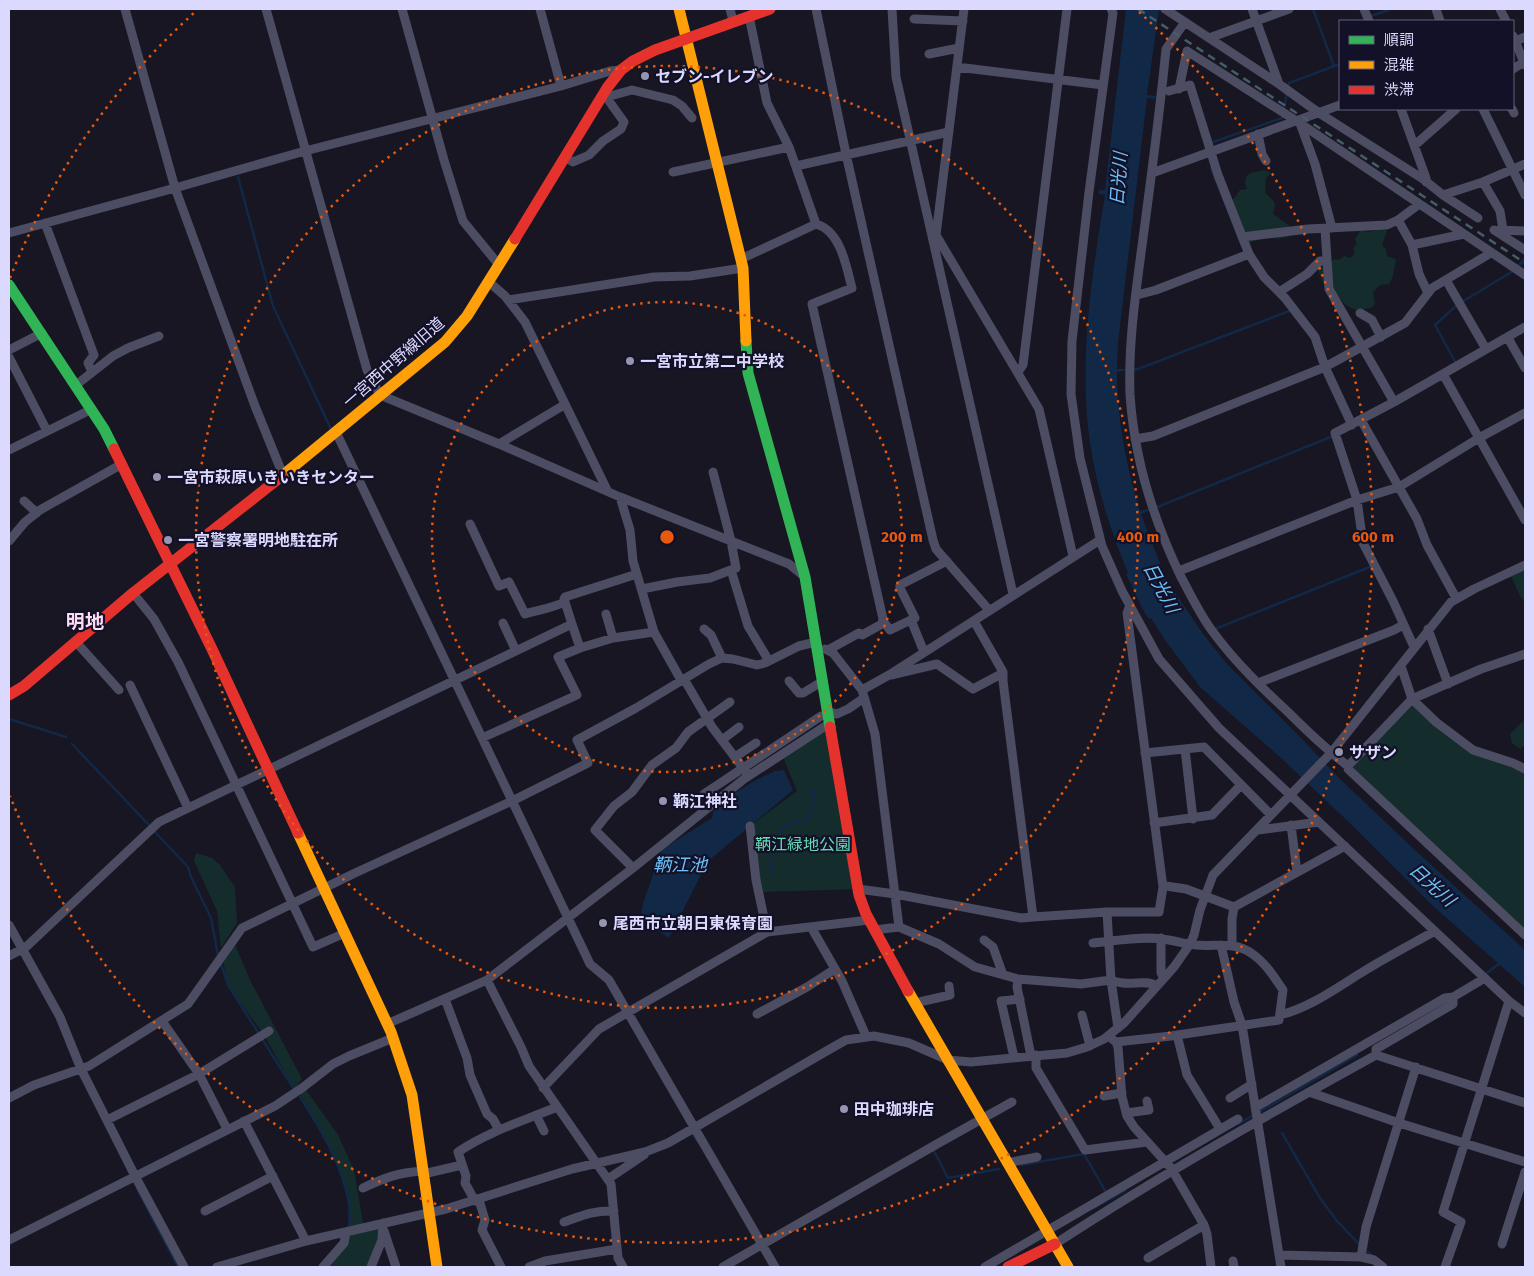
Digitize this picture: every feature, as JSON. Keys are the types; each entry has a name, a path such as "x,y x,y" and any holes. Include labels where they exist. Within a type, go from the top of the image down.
{"street":[{"path":"125,9 175,188 255,406 283,475"},
{"path":"266,9 367,370 380,395 620,497 789,564 805,577"},
{"path":"402,9 463,221 499,265"},
{"path":"540,9 561,86"},
{"path":"679,9 742,263 748,373 805,577 820,646 827,717 858,888 872,925 915,1003 1068,1267"},
{"path":"730,9 733,21"},
{"name":"一宮西中野線旧道","path":"9,695 24,686 133,593 283,475 445,342 467,316 604,94 622,70 633,61 655,50 770,9"},
{"path":"816,9 846,154 933,540 936,549 989,610"},
{"path":"892,9 896,77 934,235 1013,594"},
{"path":"964,9 934,235 1040,409 1073,556"},
{"path":"1018,372 1023,365 1067,9"},
{"path":"1111,9 1114,13 1072,341 1071,394 1080,458 1100,540 1118,582 1159,659 1219,728 1485,978 1525,1013"},
{"path":"1252,9 1279,84"},
{"path":"1209,38 1290,9"},
{"path":"1170,11 1319,113 1478,218"},
{"path":"749,16 767,103 789,147 816,224"},
{"path":"914,19 962,21"},
{"path":"1185,22 1166,49 1136,295 1132,343 1130,393 1135,439 1143,476 1156,518 1197,607 1213,632 1258,683 1525,935"},
{"path":"1525,37 1514,39 1525,64"},
{"path":"929,54 959,48"},
{"path":"1179,88 1187,51 1519,271"},
{"path":"957,67 1104,85"},
{"path":"9,233 305,151 561,86 610,71 622,70"},
{"path":"1169,91 1190,85 1210,152 1250,254 1264,277 1279,292 1315,337 1325,368 1352,425"},
{"path":"604,94 610,96 632,90 673,100 682,106 692,118"},
{"path":"565,157 573,162 589,155 603,141 621,129 624,122 604,94"},
{"path":"1152,172 1258,134 1298,123 1339,105"},
{"path":"1401,110 1415,145 1426,182"},
{"path":"1415,145 1455,110"},
{"path":"1484,110 1525,195"},
{"path":"1298,123 1315,164 1328,228 1327,261 1329,289 1394,402"},
{"path":"796,166 949,132"},
{"path":"1258,134 1262,154 1266,161"},
{"path":"673,172 789,147"},
{"path":"1443,195 1484,182 1525,164"},
{"path":"1484,182 1500,211 1503,230"},
{"path":"1242,237 1328,228 1387,225 1398,220 1418,204"},
{"path":"1398,220 1412,246 1419,274 1428,293"},
{"path":"45,223 94,355 88,363 92,372"},
{"path":"508,300 654,276 690,276 742,263 816,224 824,226 838,244 852,288 812,304 883,621 890,630 915,618 900,585 947,562"},
{"path":"1525,231 1494,230 1525,250"},
{"path":"1412,246 1464,234"},
{"path":"1135,439 1153,436 1325,368 1405,322 1432,288 1491,253"},
{"path":"1136,295 1156,290 1250,254"},
{"path":"1279,292 1307,274 1320,261 1327,261"},
{"path":"1446,280 1486,349"},
{"path":"488,282 508,300 525,322 607,490"},
{"path":"9,285 92,409 122,464 212,647 387,1024 412,1095 437,1267"},
{"path":"1360,313 1372,320 1381,337"},
{"path":"1414,647 1363,543 1357,500 1335,433 1394,402 1525,327"},
{"path":"9,350 42,333"},
{"path":"76,385 113,356 160,336"},
{"path":"1508,338 1525,368"},
{"path":"9,357 46,431"},
{"path":"1443,374 1524,516"},
{"path":"499,444 564,405"},
{"path":"9,450 92,409"},
{"path":"1179,571 1357,500 1399,487 1479,438 1525,413"},
{"path":"1361,420 1417,519 1427,546 1456,598"},
{"path":"336,432 590,964 609,980 775,1267"},
{"path":"9,541 25,522 37,513 122,464"},
{"path":"642,589 677,582 702,580 736,568 714,472"},
{"path":"620,497 630,530 633,562 654,632 706,718 750,776"},
{"path":"24,501 37,513"},
{"path":"470,524 499,586 509,582 525,614 565,602"},
{"path":"704,794 827,717 848,709 863,694 889,675 1100,540"},
{"path":"1212,1267 1204,1225 1172,1171 1134,1126 1126,1113 1122,1093 1120,1064 1112,1039 1118,1028 1164,978 1190,944 1213,875 1331,753 1451,602 1525,565"},
{"path":"731,570 748,626 769,661"},
{"path":"580,648 564,599 565,597 637,574"},
{"path":"133,593 154,619 178,662 314,947 345,933"},
{"path":"858,888 1021,918 1107,912 1159,912 1163,887 1127,613 1130,606"},
{"path":"606,614 614,638"},
{"path":"910,620 926,651 936,664 973,689 1003,673"},
{"path":"9,1098 34,1085 89,1066 188,1004 242,928 512,801 588,763 577,740 636,708 709,664 722,658 757,666 799,646 820,646 860,633 862,635 882,624 883,621"},
{"path":"974,621 1003,673 1033,917"},
{"path":"503,622 516,651"},
{"path":"9,956 21,950 160,822 572,624"},
{"path":"1258,683 1403,625"},
{"path":"704,629 711,635 722,658"},
{"path":"1428,629 1448,684"},
{"path":"482,738 577,695 558,657 614,638 654,632"},
{"path":"76,642 120,690"},
{"path":"820,646 833,653 863,694 875,734 899,927"},
{"path":"1348,766 1412,699 1482,669 1525,654"},
{"path":"889,675 896,675 936,664"},
{"path":"1401,666 1412,699 1436,722 1472,750 1513,763 1525,769"},
{"path":"789,681 799,693 803,693 823,681"},
{"path":"130,685 188,808"},
{"path":"633,868 595,830 614,806 632,792 652,764 676,748 688,732 730,702"},
{"path":"387,1024 487,980 827,717"},
{"path":"722,740 739,727"},
{"path":"735,757 756,743"},
{"path":"1145,753 1204,747 1271,815"},
{"path":"1184,749 1193,819"},
{"path":"1154,823 1212,815 1241,785"},
{"path":"1258,830 1319,822"},
{"path":"1290,825 1297,872"},
{"path":"750,826 756,880 767,932"},
{"path":"1234,908 1345,846"},
{"path":"1163,887 1186,889 1234,908"},
{"path":"1232,946 1234,908"},
{"path":"1107,912 1111,980 1118,1028"},
{"path":"9,925 21,950 60,1017 81,1069 184,1267"},
{"path":"543,1088 599,1029 767,932 872,925 899,927 938,944 974,967 1018,979 1082,984 1111,980 1120,984 1151,982 1156,986"},
{"path":"811,928 851,999 866,1036"},
{"path":"1280,1015 1293,1012 1317,1000 1388,956 1435,931"},
{"path":"1161,938 1161,973 1164,978"},
{"path":"217,1267 306,1241 477,1200 572,1169 652,1149 668,1143 846,1040 874,1036 909,1043 948,1060 971,1062 1067,1054 1112,1039 1177,1035 1279,1020 1283,990 1261,960 1250,952 1232,946 1190,944 1161,938 1093,943"},
{"path":"984,940 994,947 1003,975"},
{"path":"1221,945 1225,980 1242,1025 1256,1107 1256,1122 1281,1267"},
{"path":"757,1014 835,969"},
{"path":"1256,1107 1445,998 1453,997 1485,978"},
{"path":"1018,979 1020,999 1036,1068 1085,1150 1147,1142"},
{"path":"487,980 522,1047 529,1066 611,1184 618,1258 623,1267"},
{"path":"915,1003 950,995 949,986"},
{"path":"1376,1055 1376,1049 1453,1004 1453,997"},
{"path":"445,999 467,1058 470,1075 488,1114 493,1118 499,1130"},
{"path":"1014,1058 1001,1000 1020,999"},
{"path":"1445,1267 1461,1222 1443,1212 1509,1000"},
{"path":"1082,1015 1090,1046"},
{"path":"162,1021 199,1074 227,1129"},
{"path":"107,1120 199,1074 269,1031"},
{"path":"1177,1035 1187,1075 1220,1129"},
{"path":"9,1240 275,1106 304,1087 333,1064 393,1038"},
{"path":"1008,1267 1055,1244 1120,1201 1376,1055 1416,1067 1438,1070 1482,1090 1525,1103"},
{"path":"1361,1257 1366,1227 1416,1067"},
{"path":"1230,1098 1252,1084"},
{"path":"1309,1092 1399,1123 1525,1162"},
{"path":"1104,1096 1122,1093"},
{"path":"1126,1113 1149,1110 1147,1101"},
{"path":"723,1267 1012,1102"},
{"path":"501,1267 482,1230 485,1220 477,1200 465,1183 466,1176 458,1152 477,1140 499,1130 557,1107"},
{"path":"536,1115 544,1131"},
{"path":"985,1267 1238,1119"},
{"path":"244,1121 306,1241"},
{"path":"608,1180 652,1149"},
{"path":"1007,1163 1036,1157"},
{"path":"364,1188 383,1178 397,1174 423,1172 462,1165"},
{"path":"1502,1244 1525,1172"},
{"path":"205,1211 273,1176"},
{"path":"564,1222 589,1212 614,1210"},
{"path":"371,1267 382,1240 383,1223"},
{"path":"383,1223 396,1267"},
{"path":"1148,1258 1204,1225"},
{"path":"323,1267 344,1243 346,1232"},
{"path":"528,1267 545,1261 617,1249"},
{"path":"1279,1255 1361,1257 1374,1260 1383,1267"}],"green space":[{"path":"1264,170 1271,173 1266,178 1265,193 1273,200 1275,205 1273,214 1291,227 1287,237 1278,239 1270,237 1247,243 1234,226 1230,204 1240,190 1247,189 1245,182 1246,177 1250,173"},
{"path":"1384,229 1387,231 1382,245 1386,249 1387,256 1396,259 1393,276 1389,284 1380,285 1373,292 1375,304 1373,306 1357,310 1351,308 1323,283 1318,270 1334,259 1339,260 1344,256 1350,258 1355,253 1353,248 1357,244 1355,239 1361,230 1367,232"},
{"path":"1525,564 1525,603 1510,574"},
{"path":"1412,702 1432,723 1509,766 1525,772 1525,930 1353,768"},
{"path":"1525,720 1525,745 1520,749 1512,743 1510,734"},
{"name":"鞆江緑地公園","path":"830,723 858,889 759,892 750,826 797,791 782,755"},
{"path":"196,853 212,858 220,865 235,887 237,923 221,948 217,911 194,861"},
{"path":"233,940 250,980 302,1079 294,1089 264,1035 228,985 222,956"},
{"path":"304,1087 338,1135 354,1170 364,1228 383,1223 371,1267 323,1267 350,1231 348,1207 338,1166 298,1091"}],"water":[{"name":"日光川","path":"1126,9 1159,9 1147,95 1156,96 1155,99 1147,98 1118,343 1117,369 1125,369 1125,371 1117,372 1117,390 1123,442 1135,494 1140,511 1148,509 1149,511 1141,514 1166,579 1203,634 1227,664 1340,779 1525,950 1525,987 1434,907 1281,758 1200,687 1151,618 1149,619 1145,614 1126,574 1128,573 1105,510 1090,444 1086,399 1086,348 1090,297 1105,195 1099,194 1099,190 1105,190"},
{"name":"鞆江池","path":"784,770 793,790 708,861 669,938 640,919 643,903 662,849 712,818 714,809 736,792 775,771"}],"waterway":[{"path":"1313,9 1334,66"},
{"path":"1371,17 1391,9"},
{"path":"1288,87 1289,83 1339,64"},
{"path":"1284,109 1287,93"},
{"path":"1210,143 1282,118 1283,115"},
{"path":"1211,168 1242,246"},
{"path":"238,177 273,306 331,429"},
{"path":"1517,267 1525,259"},
{"path":"1462,302 1513,271"},
{"path":"1456,363 1435,325 1458,304"},
{"path":"1132,370 1292,310"},
{"path":"1155,508 1333,436"},
{"path":"1215,629 1372,566"},
{"path":"9,719 66,737"},
{"path":"72,744 149,825"},
{"path":"772,875 770,848 786,825 808,819 811,813 815,790 807,791"},
{"path":"154,831 188,867 211,918 218,955"},
{"path":"1487,973 1500,963"},
{"path":"221,964 228,985 259,1034"},
{"path":"262,1039 294,1089"},
{"path":"1261,1111 1357,1055"},
{"path":"300,1097 316,1122 336,1161 350,1206 349,1227"},
{"path":"1238,1124 1252,1116"},
{"path":"1282,1133 1320,1198 1337,1221 1359,1244"},
{"path":"693,1135 698,1142"},
{"path":"933,1149 948,1178 999,1169"},
{"path":"1021,1165 1084,1154 1106,1192"},
{"path":"137,1189 178,1267"},
{"path":"1094,1208 1126,1190"},
{"path":"1368,1252 1374,1257"}],"railway":[{"path":"1138,9 1525,263"}],"traffic: fast":[{"path":"9,285 104,429 114,449"},
{"path":"746,341 748,373 805,577 830,727"}],"traffic: slow":[{"path":"679,9 743,268 746,341"},
{"path":"282,476 445,342 467,316 515,239"},
{"path":"298,833 391,1032 412,1095 437,1267"},
{"path":"908,991 1068,1267"}],"traffic: jam":[{"path":"515,239 607,88 621,70 633,61 655,50 770,9"},
{"path":"114,449 211,647 298,833"},
{"path":"9,695 24,686 133,593 282,476"},
{"path":"830,727 859,895 866,914 908,991"},
{"path":"1008,1267 1055,1244"}],"place":[{"name":"セブン-イレブン","path":"645,76"},
{"name":"一宮市立第二中学校","path":"630,361"},
{"name":"一宮市萩原いきいきセンター","path":"157,477"},
{"name":"一宮警察署明地駐在所","path":"168,540"},
{"name":"サザン","path":"1339,752"},
{"name":"鞆江神社","path":"663,801"},
{"name":"尾西市立朝日東保育園","path":"603,923"},
{"name":"田中珈琲店","path":"844,1109"}],"district":[{"name":"明地","path":"85,621"}]}
